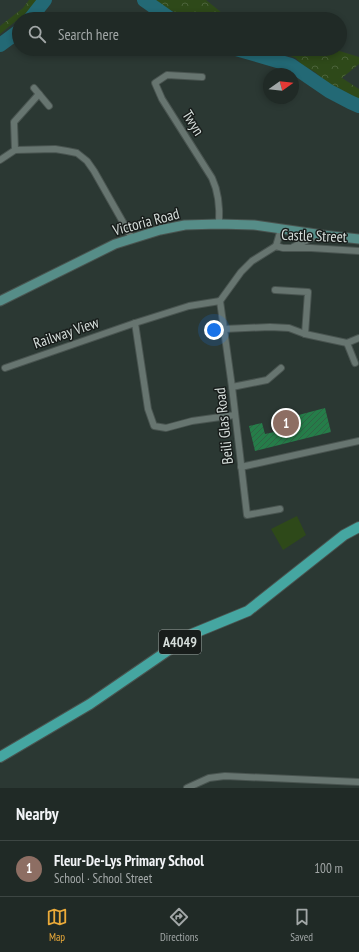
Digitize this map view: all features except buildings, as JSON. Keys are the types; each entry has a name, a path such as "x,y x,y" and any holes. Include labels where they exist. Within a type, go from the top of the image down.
{"main road":[{"name":"Victoria Road","path":"0,301 89,256 132,238 185,225 254,225 359,239"},
{"name":"A4049","path":"0,757 90,704 192,634 248,610 344,535 359,527"}],"street":[{"name":"Twyn","path":"202,77 168,75 154,83 162,99 209,172 217,189 220,204 219,224"},
{"path":"34,88 49,106"},
{"path":"15,150 14,122 39,94"},
{"path":"0,160 15,150 55,150 77,153 87,161 94,171 132,238"},
{"path":"276,246 281,229"},
{"path":"291,248 318,234"},
{"name":"Castle Street","path":"220,301 241,272 252,261 276,246 359,251"},
{"path":"275,290 308,292 305,334"},
{"name":"Railway View","path":"5,368 189,306 220,301"},
{"name":"Beili Glas Road","path":"220,301 247,515 280,509"},
{"path":"135,323 148,409 154,426 166,428 192,421 235,416"},
{"path":"224,329 270,327 289,328 305,334 347,343 359,338"},
{"path":"347,343 355,363"},
{"path":"232,387 267,380 281,368"},
{"path":"241,467 359,441"},
{"path":"187,788 209,778 225,776 359,782"}],"green space":[{"path":"29,0 37,0 32,8 27,12 18,12"},
{"path":"156,0 206,0 221,12 174,12 160,5"},
{"path":"12,17 12,24 0,34 0,26"},
{"path":"347,53 359,57 359,64 342,78 359,89 359,99 326,82 315,72 302,65 296,58 291,56 347,56"},
{"path":"297,516 306,535 283,550 271,529"}],"waterway":[{"path":"36,12 45,0"},
{"path":"144,0 161,12"},
{"path":"0,45 12,36"},
{"path":"260,56 291,65 329,91 359,106"}],"place":[{"name":"Fleur-De-Lys Primary School","path":"286,423"}]}
